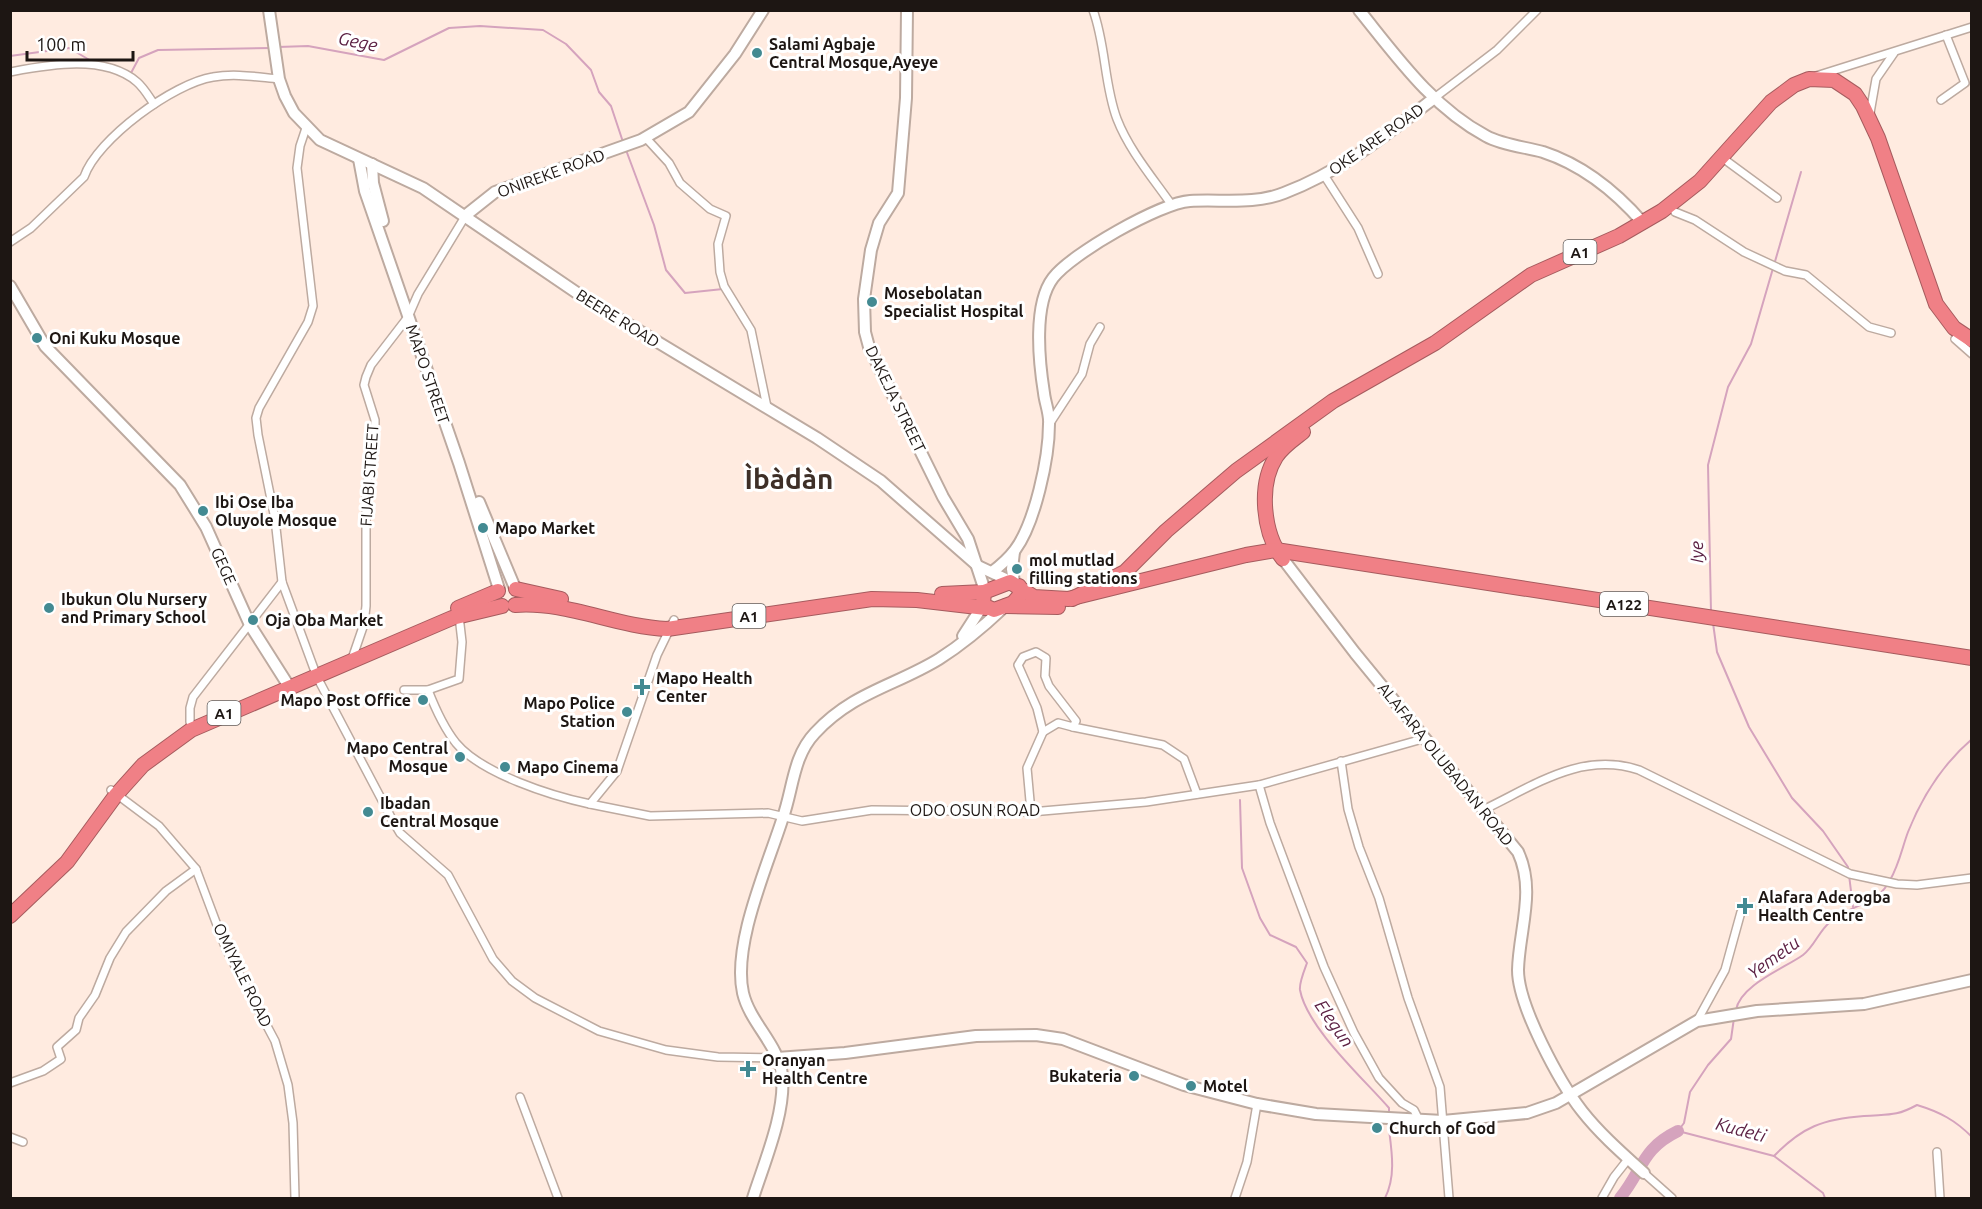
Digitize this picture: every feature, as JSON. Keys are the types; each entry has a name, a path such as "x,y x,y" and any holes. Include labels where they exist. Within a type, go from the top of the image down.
{"highway":[{"name":"A1","path":"1015,584 1043,599 1070,601 1125,572 1204,497 1324,412 1436,352 1550,265 1643,223 1700,181 1771,102 1794,85 1809,79 1834,80 1855,94 1870,119 1928,305 1941,325 1956,339 1971,348"},
{"name":"A1","path":"1517,289 1639,235 1675,212 1728,162 1766,117 1784,102 1808,89 1830,88 1850,101 1862,120 1936,304 1954,328 1971,340"},
{"name":"A1","path":"1005,607 1117,597 1280,555 1266,519 1270,472 1275,458 1283,448 1324,412"},
{"name":"A122","path":"1280,555 1420,575 1971,663"},
{"path":"1015,584 1018,599 1005,607 994,610 984,601 1015,584"},
{"path":"505,585 515,588 519,595 508,606 497,599 498,590 505,585"},
{"name":"A1","path":"515,588 672,624"},
{"name":"A1","path":"316,674 498,590"},
{"name":"A1","path":"156,750 202,723 289,685 459,616 508,606 547,604 636,625 672,624 835,601 896,599 984,601"},
{"name":"A122","path":"1705,620 1971,658"},
{"name":"A1","path":"10,907 61,858 113,792 156,750 190,722 289,685"},
{"name":"A1","path":"10,916 67,862 113,792"}],"main road":[{"name":"BEERE ROAD","path":"269,10 271,37 279,79 294,113 320,140 423,188 466,215 583,297 767,407 881,481 978,566"},
{"name":"ONIREKE ROAD","path":"466,215 495,192 643,139 689,112 729,62 764,10"},
{"name":"DAKEJA STREET","path":"907,10 906,98 898,193 875,234 864,298 865,332 869,347 943,497 968,539 978,566"},
{"path":"1359,10 1433,99 1488,137 1565,160 1584,171 1608,188 1643,223"},
{"name":"OKE ARE ROAD","path":"1015,584 1012,568 1014,552 1031,518 1050,423 1040,347 1042,308 1047,286 1068,262 1094,245 1171,204 1187,201 1242,201 1270,198 1324,175 1352,159 1433,99"},
{"name":"MAPO STREET","path":"358,159 365,191 411,313 480,515 498,590"},
{"name":"MAPO STREET","path":"372,164 377,202 411,313"},
{"name":"GEGE","path":"10,286 45,346 180,485 206,527 250,625 289,685"},
{"name":"MAPO STREET","path":"480,515 515,588"},
{"name":"OKE ARE ROAD","path":"992,572 1014,552"},
{"name":"ALAFARA OLUBADAN ROAD","path":"1280,555 1355,653 1511,842 1523,864 1527,895 1519,956 1520,987 1535,1027 1571,1096 1593,1124 1644,1173"},
{"path":"978,566 1015,584"},
{"path":"959,644 984,601 978,566"},
{"path":"753,1198 779,1106 782,1076 777,1058 748,1009 743,994 741,965 761,882 783,817 800,755 813,734 855,700 938,660 1005,607"},
{"path":"777,1058 856,1052 976,1036 1036,1035 1073,1042 1184,1085 1257,1104 1316,1114 1443,1121 1527,1113 1571,1096 1698,1021 1757,1011 1864,1004 1971,980"}],"street":[{"path":"1093,10 1104,49 1116,117 1131,148 1171,204"},
{"path":"1433,99 1497,50 1537,10"},
{"path":"1809,79 1837,68 1894,53 1971,27"},
{"path":"1941,100 1965,83 1946,35"},
{"path":"1870,119 1872,88 1881,69 1894,53"},
{"path":"10,72 54,64 75,63 103,68 137,82 154,104"},
{"path":"10,242 31,228 84,177 87,168 118,132 154,104 195,82 212,77 229,75 279,79"},
{"path":"306,128 300,146 297,168 313,306 308,322 265,393 256,418 276,529 282,582 316,674 400,833 448,875 493,959 512,981 558,1012 628,1041 694,1055 777,1058"},
{"path":"643,139 669,163 680,183 710,209 726,216 718,244 720,272 724,286 751,330 767,407"},
{"path":"1728,162 1777,198"},
{"path":"1324,175 1358,228 1377,274"},
{"path":"1675,212 1695,220 1744,252 1785,271 1806,275 1869,327 1891,333"},
{"name":"FIJABI STREET","path":"353,656 365,615 366,491 375,434 375,420 364,385 370,365 411,313 466,215"},
{"path":"1050,423 1082,374 1090,344 1100,327"},
{"path":"1956,339 1971,354"},
{"path":"190,722 193,697 282,582"},
{"path":"404,690 428,690 459,679 462,642 459,616"},
{"path":"591,804 617,771 657,655 672,624"},
{"path":"1043,732 1037,708 1018,665 1023,657 1036,652 1046,658 1045,676 1049,686 1076,721 1073,728"},
{"name":"ODO OSUN ROAD","path":"428,690 449,732 458,744 477,760 542,790 591,804 650,816 749,813 814,820 872,810 1030,812 1259,785 1341,760 1426,738"},
{"path":"1030,812 1028,768 1043,732 1058,723 1073,728 1163,745 1184,759 1197,794"},
{"path":"1341,760 1353,828 1379,897 1408,998 1440,1087 1449,1198"},
{"path":"1485,810 1563,772 1585,765 1620,764 1744,821 1837,868 1882,882 1897,884 1917,885 1971,878"},
{"path":"1259,785 1270,824 1314,941 1354,1033 1379,1078 1402,1103 1414,1110 1419,1120"},
{"name":"OMIYALE ROAD","path":"113,792 159,826 196,869 226,949 282,1059 293,1123 295,1198"},
{"path":"10,1083 43,1071 61,1059 57,1047 76,1030 79,1018 95,995 110,958 126,932 166,891 196,869"},
{"path":"1698,1021 1725,970 1742,912"},
{"path":"520,1097 558,1198"},
{"path":"1235,1198 1247,1161 1257,1104"},
{"path":"10,1137 22,1142"},
{"path":"1937,1152 1940,1198"},
{"path":"1602,1198 1614,1177 1631,1161"},
{"path":"1644,1173 1672,1198"}],"waterway":[{"name":"Gege","path":"278,47 308,46 384,60 449,28 480,26 543,30 566,44 591,70 599,92 611,106 623,142"},
{"name":"Gege","path":"10,56 69,48 93,62"},
{"name":"Gege","path":"127,72 131,73 139,58 158,50 272,48"},
{"name":"Gege","path":"626,150 654,225 666,270 685,293 723,289"},
{"name":"Iye","path":"1711,612 1708,465 1728,387 1751,344 1801,172"},
{"name":"Iye","path":"1713,623 1717,652 1749,727 1792,798 1823,831 1848,867 1853,907"},
{"name":"Yemetu","path":"1890,880 1920,806 1943,770 1972,739"},
{"name":"Elegun","path":"1240,800 1242,868 1260,918 1270,935 1296,947 1307,963 1300,990 1313,1020 1338,1052 1389,1108 1389,1113"},
{"name":"Yemetu","path":"1736,1010 1739,1001 1754,985 1803,955 1830,922 1876,897 1887,885"},
{"name":"Kudeti","path":"1734,1018 1731,1039 1708,1065 1690,1092 1684,1123 1678,1131 1774,1156 1823,1193 1825,1198"},
{"name":"Kudeti","path":"1774,1156 1804,1131 1825,1122 1850,1117 1897,1113 1917,1105 1947,1117 1972,1137"},
{"name":"Elegun","path":"1385,1198 1392,1170 1388,1122"},
{"name":"Kudeti","path":"1620,1198 1649,1153 1678,1131"}],"place":[{"name":"Salami Agbaje Central Mosque,Ayeye","path":"757,53"},
{"name":"Mosebolatan Specialist Hospital","path":"872,302"},
{"name":"Oni Kuku Mosque","path":"37,338"},
{"name":"Ibi Ose Iba Oluyole Mosque","path":"203,511"},
{"name":"Mapo Market","path":"483,528"},
{"name":"mol mutlad filling stations","path":"1017,569"},
{"name":"Ibukun Olu Nursery and Primary School","path":"49,608"},
{"name":"Oja Oba Market","path":"253,620"},
{"name":"Mapo Health Center","path":"642,687"},
{"name":"Mapo Post Office","path":"423,700"},
{"name":"Mapo Police Station","path":"627,712"},
{"name":"Mapo Central Mosque","path":"460,757"},
{"name":"Mapo Cinema","path":"505,767"},
{"name":"Ibadan Central Mosque","path":"368,812"},
{"name":"Alafara Aderogba Health Centre","path":"1745,906"},
{"name":"Oranyan Health Centre","path":"748,1069"},
{"name":"Bukateria","path":"1134,1076"},
{"name":"Motel","path":"1191,1086"},
{"name":"Church of God","path":"1377,1128"}],"district":[{"name":"Ìbàdàn","path":"789,478"}]}
